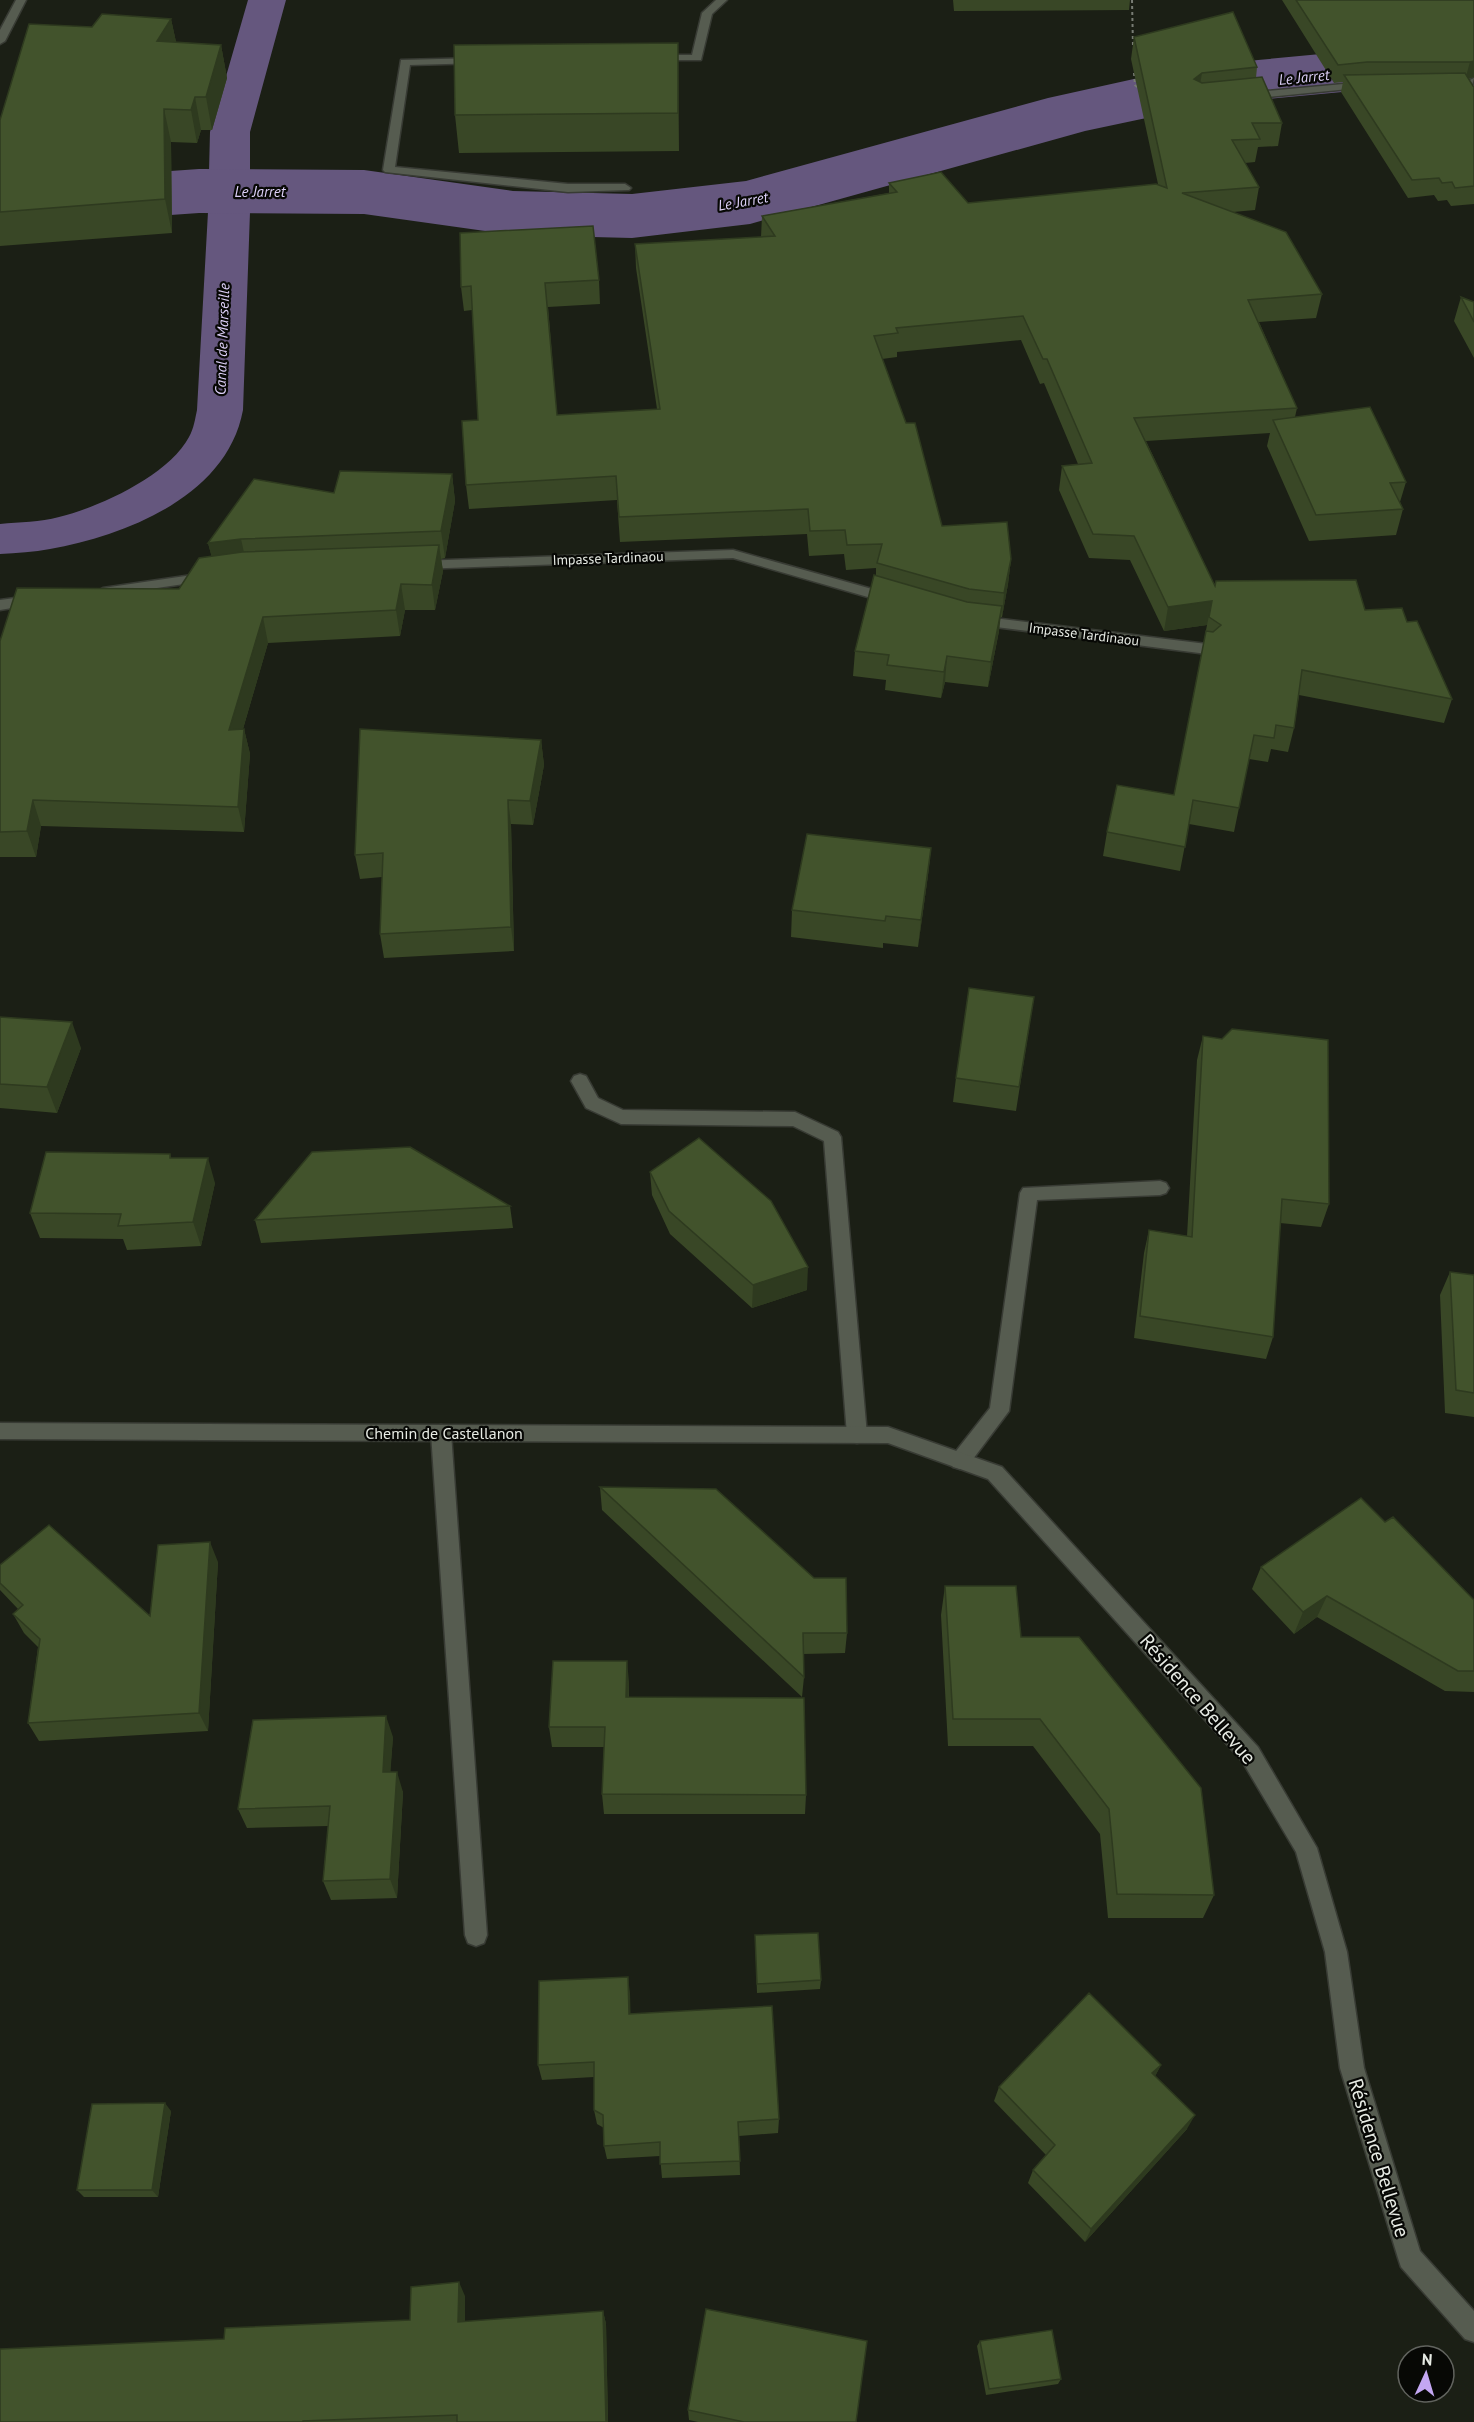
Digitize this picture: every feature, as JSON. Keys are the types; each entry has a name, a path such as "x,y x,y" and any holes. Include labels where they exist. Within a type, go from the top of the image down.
{"street":[{"path":"0,41 21,0"},
{"path":"639,58 697,58 707,13 722,0"},
{"path":"487,61 405,62 389,170 568,188 625,188"},
{"path":"1465,83 1474,101"},
{"path":"1233,98 1375,85"},
{"name":"Impasse Tardinaou","path":"401,566 733,554 910,604"},
{"path":"93,594 223,575"},
{"path":"0,605 46,599"},
{"name":"Impasse Tardinaou","path":"965,620 1208,649"},
{"path":"580,1081 592,1103 621,1117 795,1119 832,1137 856,1435"},
{"path":"960,1461 999,1411 1029,1193 1160,1188"},
{"name":"Chemin de Castellanon","path":"0,1431 888,1435"},
{"path":"441,1433 476,1935"},
{"name":"Résidence Bellevue","path":"888,1435 995,1473 1250,1754 1306,1848 1336,1952 1352,2068 1410,2258 1474,2330"}],"path":[{"path":"1132,0 1134,53"},
{"path":"1134,64 1135,85 1141,91"}],"building":[{"path":"1296,0 1474,0 1474,61 1367,62 1338,65"},
{"path":"1233,12 1257,67 1202,73 1194,79 1202,83 1262,77 1282,123 1252,123 1260,139 1232,140 1259,187 1182,193 1286,232 1322,294 1248,300 1297,408 1134,418 1215,586 1216,581 1356,580 1365,610 1402,608 1407,622 1417,621 1452,699 1302,670 1294,728 1276,725 1274,738 1254,735 1239,808 1193,800 1185,847 1107,832 1117,785 1174,795 1206,631 1213,632 1221,625 1209,617 1212,601 1168,607 1134,536 1093,534 1062,466 1092,463 1047,359 1043,359 1023,316 896,328 898,333 874,336 906,423 915,423 942,526 1007,522 1011,559 1004,593 969,589 877,563 882,544 847,545 845,530 810,531 808,509 619,517 616,476 466,485 462,421 478,420 471,286 461,287 460,233 593,226 599,280 545,283 557,415 660,409 635,244 775,236 762,216 897,192 889,183 941,172 968,203 1156,184 1167,188 1134,37"},
{"path":"102,14 171,19 157,41 221,45 206,97 195,97 191,110 164,109 165,199 0,212 0,120 29,24 92,27"},
{"path":"678,43 678,113 455,115 454,45"},
{"path":"1465,73 1474,87 1474,186 1455,188 1452,182 1442,183 1439,178 1412,180 1344,75"},
{"path":"1461,297 1474,302 1474,322"},
{"path":"1370,407 1406,482 1390,483 1403,509 1316,515 1273,420"},
{"path":"340,471 452,474 441,531 241,539 208,543 254,479 334,493"},
{"path":"439,545 432,585 401,584 396,610 263,617 229,730 244,729 238,807 33,800 27,831 0,832 0,641 17,588 179,589 199,558 242,552"},
{"path":"874,575 967,602 1002,606 991,662 947,656 944,672 887,665 889,655 855,651"},
{"path":"360,729 541,740 530,801 508,800 511,927 380,934 383,853 355,855"},
{"path":"807,834 931,848 921,920 886,916 885,921 792,910"},
{"path":"969,988 1034,997 1019,1087 956,1078"},
{"path":"0,1017 72,1022 47,1087 0,1084"},
{"path":"1232,1029 1328,1040 1329,1204 1282,1199 1273,1337 1140,1316 1149,1230 1192,1237 1203,1036 1222,1039"},
{"path":"699,1138 771,1201 808,1267 753,1285 669,1211 650,1172"},
{"path":"410,1147 510,1206 255,1220 312,1152"},
{"path":"46,1152 170,1154 170,1158 208,1158 193,1222 118,1226 121,1214 30,1213"},
{"path":"1450,1272 1474,1275 1474,1393 1456,1390"},
{"path":"600,1487 716,1489 814,1578 846,1578 847,1633 803,1633 804,1677"},
{"path":"1361,1498 1385,1522 1393,1517 1474,1600 1474,1671 1458,1671 1327,1596 1303,1612 1261,1567"},
{"path":"49,1525 150,1616 158,1545 210,1542 199,1713 28,1723 40,1639 13,1614 23,1605 0,1583 0,1565"},
{"path":"945,1586 1016,1586 1021,1637 1079,1637 1201,1788 1214,1895 1117,1894 1109,1809 1040,1719 953,1719"},
{"path":"553,1661 627,1661 626,1697 804,1698 806,1795 602,1794 605,1727 549,1727"},
{"path":"386,1716 383,1772 397,1772 390,1879 323,1881 330,1806 238,1809 253,1720"},
{"path":"818,1933 821,1980 757,1984 755,1935"},
{"path":"628,1977 629,2014 772,2006 779,2119 738,2122 740,2161 660,2164 660,2142 604,2146 603,2115 594,2110 594,2062 538,2065 539,1981"},
{"path":"1089,1993 1161,2065 1152,2073 1195,2115 1091,2229 1033,2170 1055,2145 999,2087"},
{"path":"165,2103 152,2190 77,2190 92,2104"},
{"path":"459,2282 458,2322 603,2311 606,2422 457,2422 457,2415 303,2422 0,2422 0,2349 224,2339 225,2328 410,2320 411,2287"},
{"path":"706,2309 867,2341 856,2422 744,2422 688,2410"},
{"path":"1052,2330 1061,2379 989,2389 980,2341"}],"waterway":[{"name":"Canal de Marseille","path":"0,539 51,534 119,513 165,488 185,472 201,455 213,437 220,410 229,212 230,132 267,0"},
{"name":"Le Jarret","path":"0,205 199,191 364,192 513,213 632,216 750,202 1073,113 1170,92 1258,80 1374,69 1474,66"}]}
